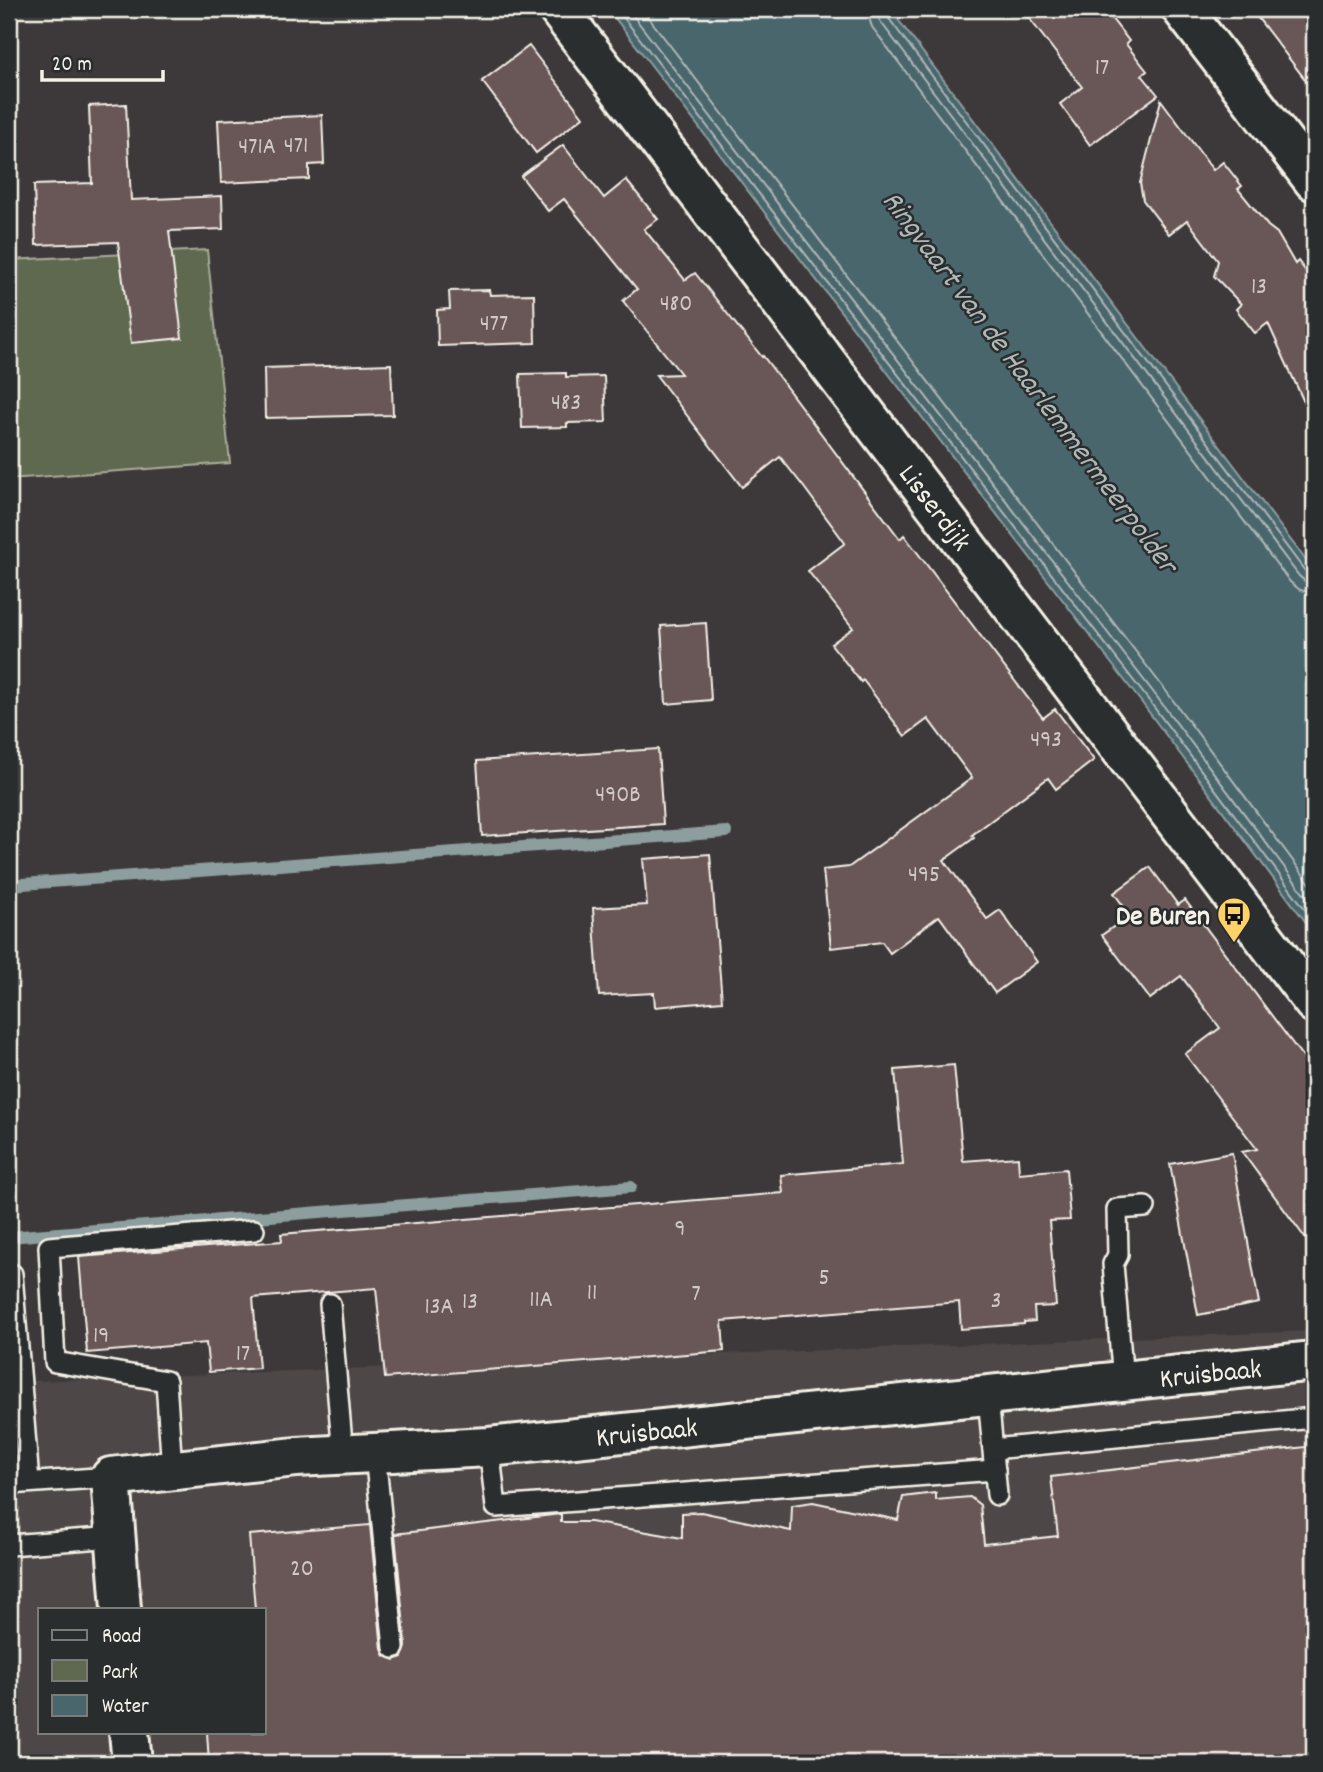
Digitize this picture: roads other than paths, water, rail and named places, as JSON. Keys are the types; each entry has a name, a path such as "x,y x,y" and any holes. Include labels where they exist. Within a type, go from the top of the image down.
{"street":[{"name":"Lisserdijk","path":"558,9 1314,1003"},
{"path":"1182,9 1314,181"},
{"name":"Kruisbaak","path":"111,1477 296,1457 489,1447 1314,1361"},
{"path":"111,1477 121,1608"},
{"path":"129,1734 131,1763"}],"lane":[{"path":"1123,1381 1113,1264 1118,1255 1117,1209 1145,1207"},
{"path":"172,1470 166,1381 55,1362 48,1247 254,1230"},
{"path":"9,1274 12,1274 29,1482"},
{"path":"330,1304 394,1648"},
{"path":"988,1396 997,1495"},
{"path":"993,1449 1314,1418"},
{"path":"489,1447 495,1507 995,1469"},
{"path":"9,1484 111,1477"},
{"path":"9,1545 116,1537"}],"water":[{"name":"Ringvaart van de Haarlemmermeerpolder","path":"608,9 890,9 1314,571 1314,933 1145,707"}],"waterway":[{"path":"9,885 726,832"},
{"path":"9,1237 631,1187"}],"place":[{"name":"De Buren","path":"1234,944"}]}
